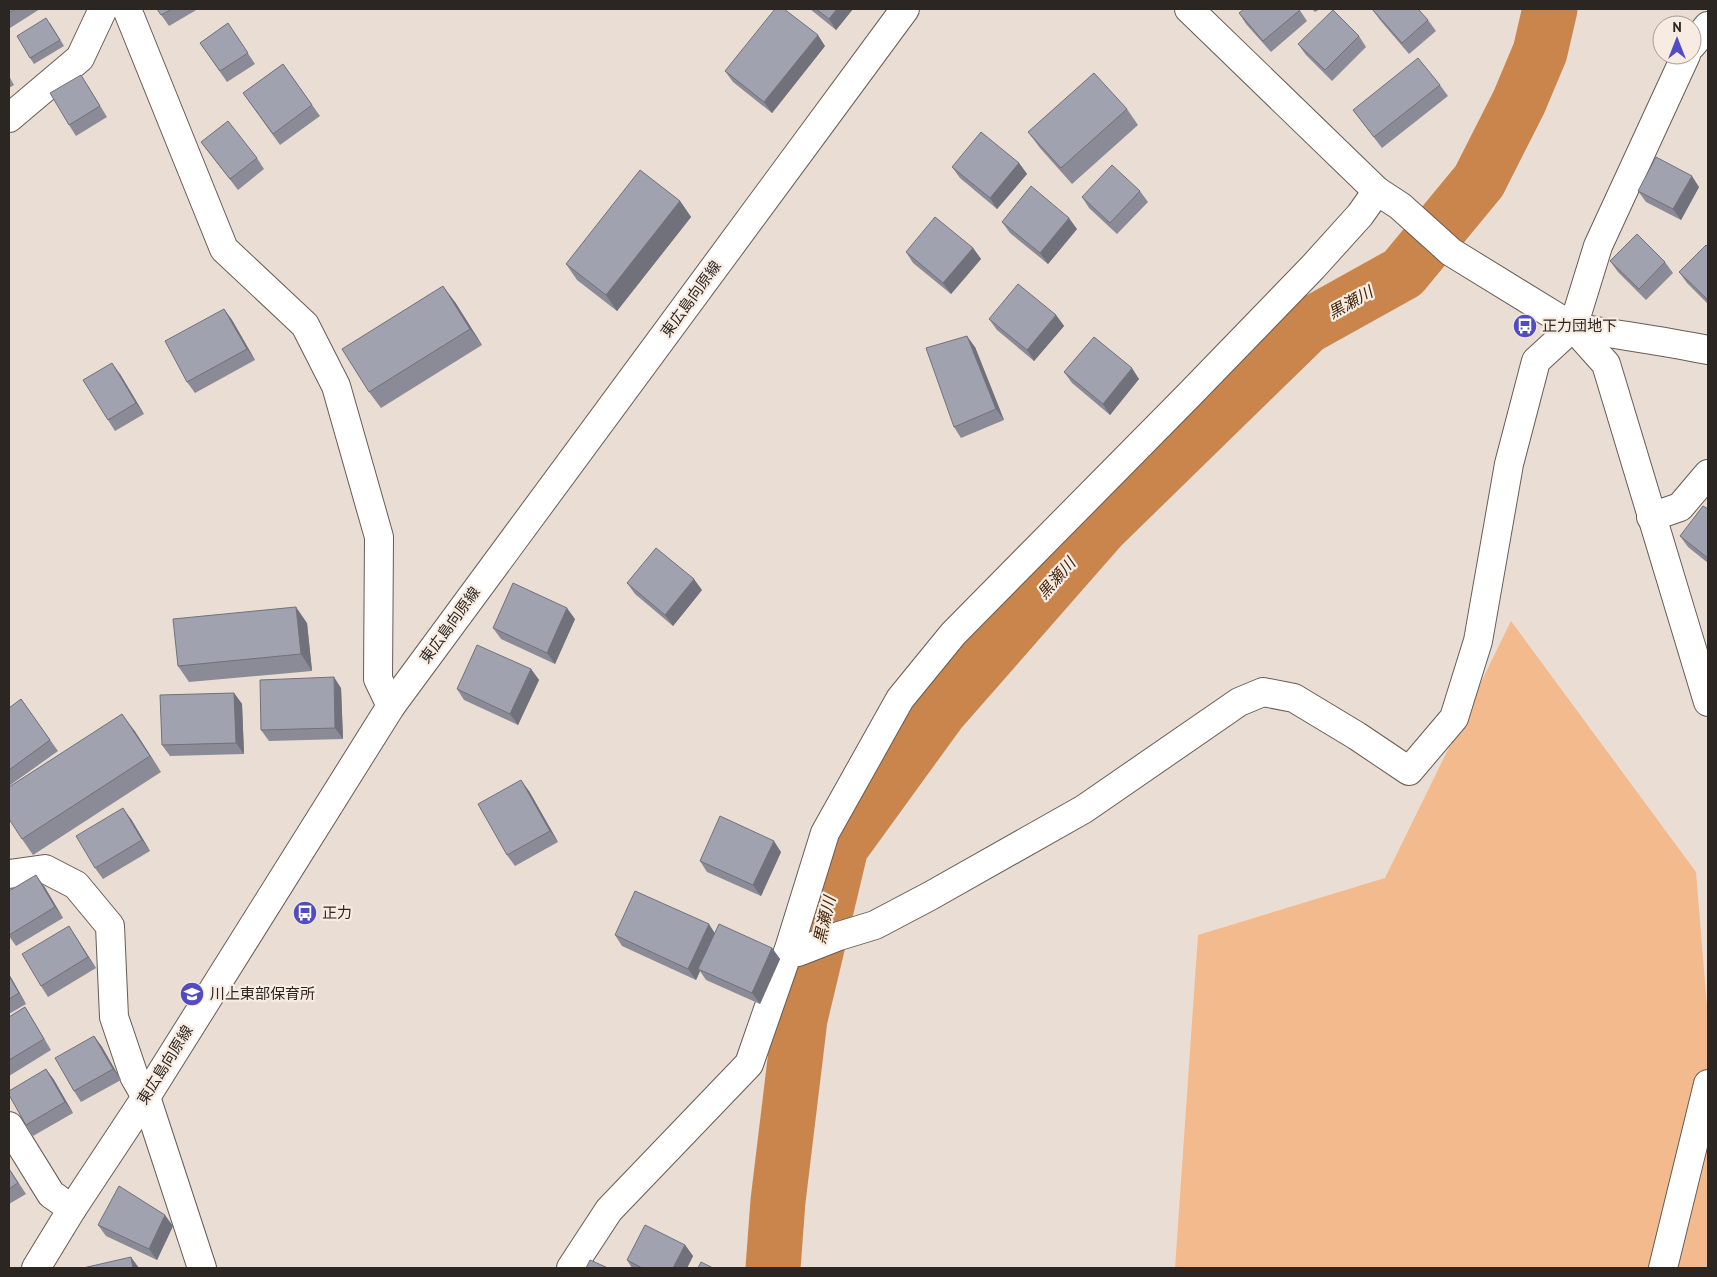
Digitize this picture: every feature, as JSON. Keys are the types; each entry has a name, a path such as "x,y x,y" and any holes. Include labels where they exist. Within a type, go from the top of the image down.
{"street":[{"path":"9,118 80,58 103,9"},
{"path":"126,9 224,248 305,325 336,386 379,537 378,679 391,706"},
{"name":"東広島向原線","path":"36,1268 72,1209 146,1097 391,706 905,9"},
{"path":"1188,9 1377,191 1400,206 1451,252 1573,327 1606,364 1708,702"},
{"path":"793,952 875,925 930,896 1084,810 1239,702 1263,692 1294,698 1357,736 1409,771 1454,718 1478,641 1509,464 1536,361 1573,327 1598,246 1681,65"},
{"path":"571,1268 609,1210 749,1064 793,952 825,833 900,699 953,634 1299,281 1360,215 1377,191"},
{"path":"1573,327 1672,342 1708,350"},
{"path":"1652,517 1680,507 1708,474"},
{"path":"9,874 45,869 69,881 76,885 110,926 114,1017 134,1076 146,1097 202,1268"},
{"path":"1663,1268 1708,1084"},
{"path":"9,1126 51,1194 72,1209"}],"shaded area":[{"path":"1511,621 1696,872 1708,1019 1708,1268 1175,1268 1198,935 1385,878"}],"building":[{"path":"157,9 172,9 161,15"},
{"path":"775,9 784,9 818,35 764,102 725,71"},
{"path":"816,9 837,9 829,19"},
{"path":"1244,9 1300,10 1263,41 1239,13"},
{"path":"1372,9 1418,9 1428,20 1402,43"},
{"path":"1333,10 1359,36 1325,70 1298,44"},
{"path":"46,18 60,40 30,58 17,36"},
{"path":"228,23 248,53 220,71 200,43"},
{"path":"1418,58 1440,85 1374,137 1353,110"},
{"path":"283,64 312,105 273,134 243,93"},
{"path":"1094,73 1127,109 1061,168 1028,132"},
{"path":"81,75 100,106 69,125 50,93"},
{"path":"228,121 257,158 230,179 201,142"},
{"path":"981,132 1019,163 990,198 952,167"},
{"path":"1656,157 1692,176 1673,209 1638,191"},
{"path":"1112,165 1140,191 1110,223 1082,197"},
{"path":"640,170 680,201 606,295 566,264"},
{"path":"1031,186 1069,218 1040,253 1002,222"},
{"path":"935,217 973,248 943,283 906,252"},
{"path":"1637,234 1665,262 1639,289 1610,261"},
{"path":"1706,245 1708,247 1708,300 1679,272"},
{"path":"1018,284 1056,315 1027,350 989,319"},
{"path":"443,286 470,329 369,392 342,349"},
{"path":"224,309 247,349 187,382 165,341"},
{"path":"967,336 996,409 954,427 926,348"},
{"path":"1094,337 1132,368 1103,404 1064,372"},
{"path":"112,363 136,403 108,420 83,380"},
{"path":"1703,506 1708,509 1708,558 1680,536"},
{"path":"656,548 694,579 665,615 627,583"},
{"path":"513,583 567,608 547,653 493,628"},
{"path":"296,607 301,654 178,666 173,619"},
{"path":"477,645 531,669 510,714 457,689"},
{"path":"334,677 335,728 261,730 260,680"},
{"path":"234,693 236,743 162,745 160,695"},
{"path":"21,699 50,740 9,770 9,708"},
{"path":"122,714 150,756 22,839 9,819 9,787"},
{"path":"521,780 550,831 507,855 478,804"},
{"path":"123,808 142,840 95,868 76,836"},
{"path":"720,816 774,841 753,885 700,861"},
{"path":"36,875 55,907 9,935 9,891"},
{"path":"635,891 709,924 688,969 615,935"},
{"path":"719,924 772,948 752,993 698,969"},
{"path":"69,926 88,957 41,986 22,954"},
{"path":"9,976 19,993 9,999"},
{"path":"25,1007 44,1039 9,1060 9,1017"},
{"path":"94,1036 113,1069 74,1091 55,1058"},
{"path":"46,1069 65,1102 26,1125 9,1095 9,1091"},
{"path":"9,1169 18,1183 9,1189"},
{"path":"119,1186 165,1215 149,1249 98,1225"},
{"path":"645,1225 685,1245 673,1268 642,1268 627,1260"},
{"path":"131,1257 133,1268 83,1268"},
{"path":"590,1260 608,1268 586,1268"},
{"path":"701,1262 713,1268 698,1268"}],"waterway":[{"name":"黒瀬川","path":"773,1268 778,1201 800,1019 841,847 939,712 1102,526 1306,327 1403,273 1479,181 1519,102 1540,52 1550,9"}],"place":[{"name":"正力団地下","path":"1525,326"},
{"name":"正力","path":"305,913"},
{"name":"川上東部保育所","path":"192,994"}]}
